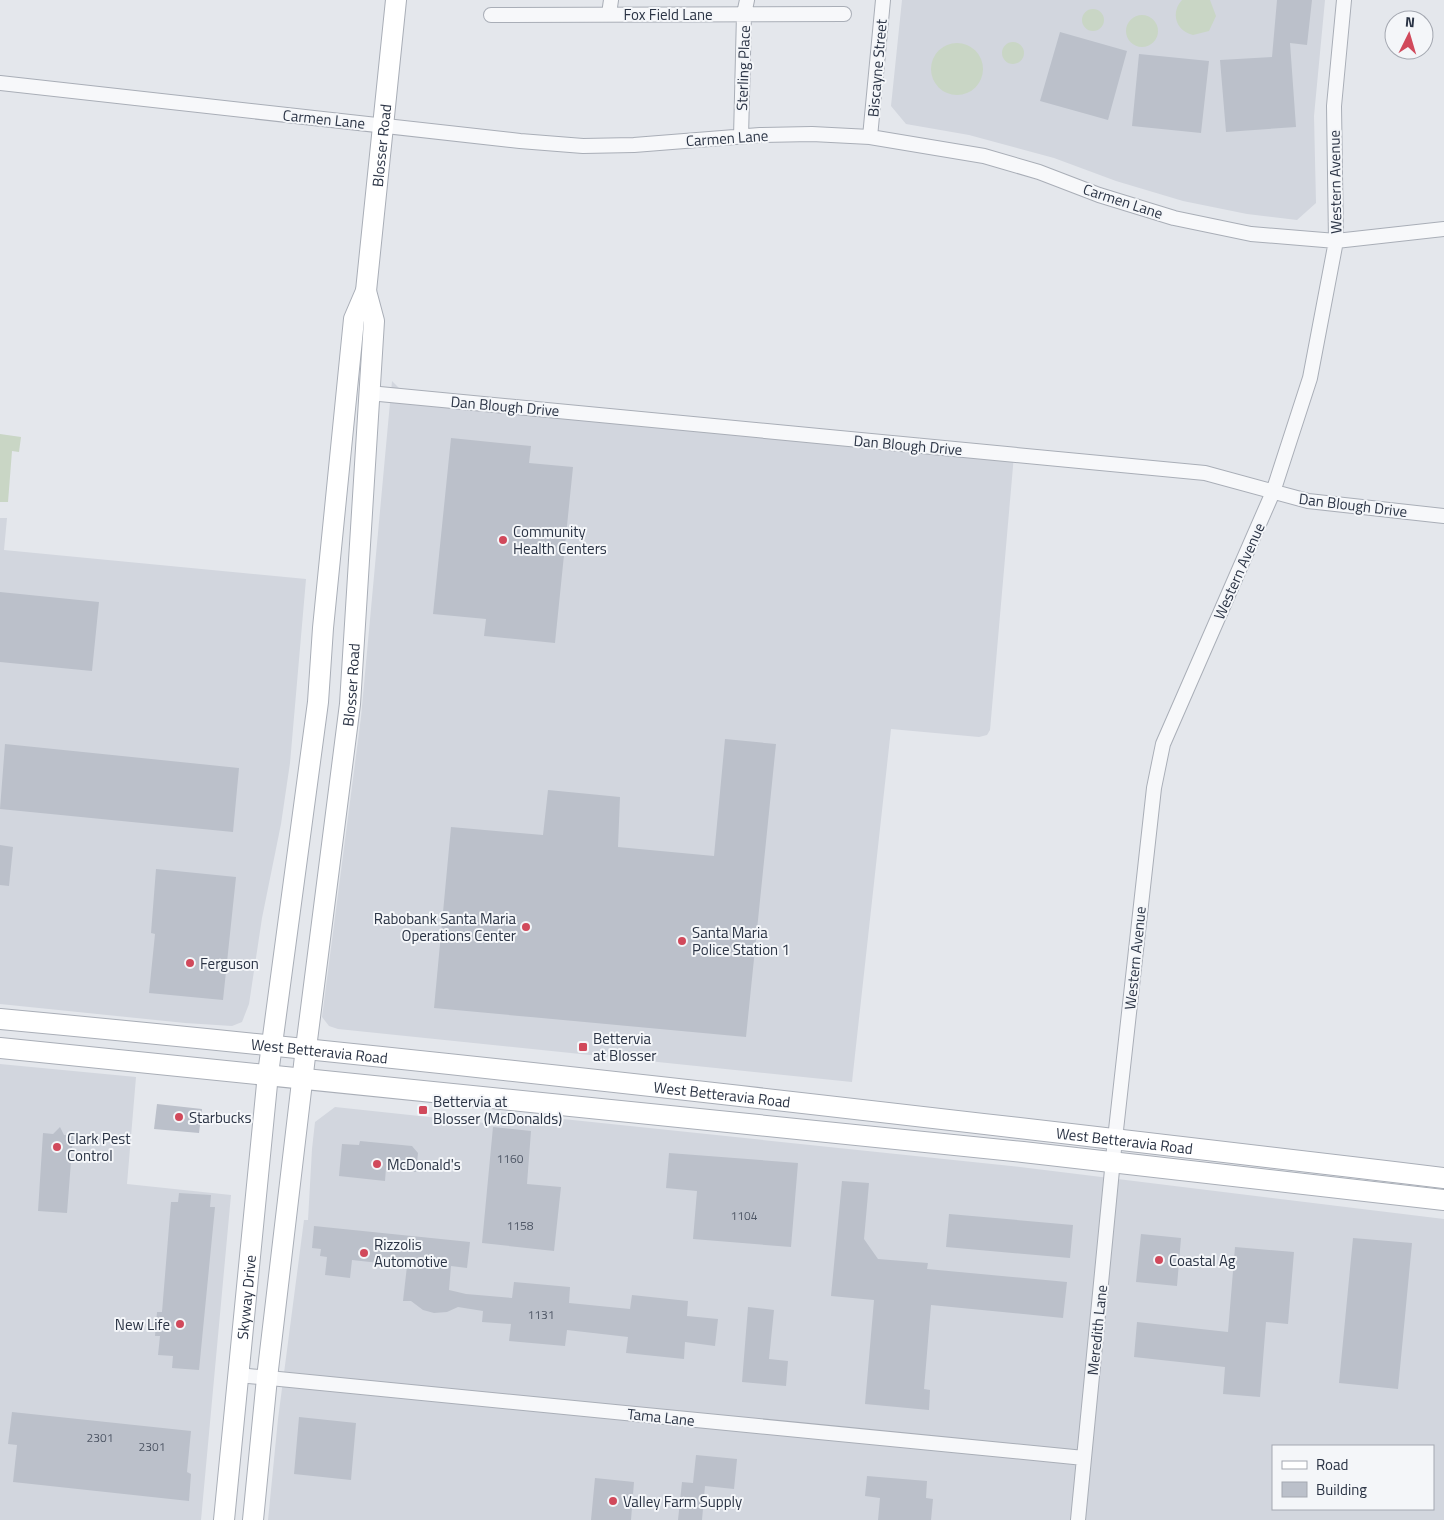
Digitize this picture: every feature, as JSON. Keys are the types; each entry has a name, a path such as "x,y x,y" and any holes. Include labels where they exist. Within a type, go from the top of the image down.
{"main road":[{"name":"Blosser Road","path":"268,1074 318,702 323,628 354,319 366,291 385,125 396,0"},
{"name":"Blosser Road","path":"303,1077 350,704 374,321 366,291"},
{"name":"West Betteravia Road","path":"0,1019 272,1044 1444,1178"},
{"name":"West Betteravia Road","path":"0,1048 303,1077 1113,1162 1444,1200"},
{"name":"Skyway Drive","path":"224,1520 268,1074"},
{"name":"Skyway Drive","path":"253,1520 267,1378 303,1077"}],"street":[{"path":"533,14 535,0"},
{"path":"609,14 610,0"},
{"name":"Sterling Place","path":"741,137 744,14 747,0"},
{"name":"Biscayne Street","path":"870,137 883,0"},
{"name":"Western Avenue","path":"1115,1139 1154,788 1163,744 1273,492 1310,378 1336,241 1334,106 1344,0"},
{"name":"Fox Field Lane","path":"491,14 844,14"},
{"name":"Carmen Lane","path":"0,84 520,141 583,146 634,145 812,134 870,137 984,156 1039,172 1099,195 1174,218 1251,234 1336,241 1444,229"},
{"name":"Dan Blough Drive","path":"369,393 1204,473 1308,501 1444,516"},
{"name":"Meredith Lane","path":"1078,1520 1115,1139"},
{"name":"Tama Lane","path":"238,1375 1084,1458"}],"shaded area":[{"path":"902,0 1325,0 1314,116 1316,203 1297,220 1247,214 1183,201 1116,181 1054,158 969,135 906,124 891,106"},
{"path":"392,381 401,390 1014,455 990,730 987,735 979,737 891,729 852,1082 338,1029 329,1026 322,1017 361,717"},
{"path":"0,518 7,518 4,550 306,579 290,763 281,824 262,918 249,1004 242,1022 232,1026 185,1023 0,1004"},
{"path":"0,1064 136,1077 127,1184 231,1195 201,1520 0,1520"},
{"path":"335,1107 494,1124 496,1112 1011,1166 1444,1219 1444,1520 268,1520 278,1419 304,1220 308,1220 315,1122"}],"green space":[{"path":"1182,0 1210,0 1216,16 1209,31 1193,35 1182,30 1177,21 1176,10"},
{"path":"1093,9 1103,16 1104,20 1097,30 1093,31 1083,24 1082,20 1089,10"},
{"path":"1142,15 1154,19 1158,31 1154,43 1142,47 1130,43 1126,31 1130,19"},
{"path":"1013,42 1021,45 1024,53 1021,61 1013,64 1005,61 1002,53 1005,45"},
{"path":"957,43 967,45 975,51 981,59 983,69 981,79 975,87 967,93 957,95 947,93 939,87 933,79 931,69 933,59 939,51 947,45"},
{"path":"0,434 21,437 19,452 12,451 8,502 0,502"}],"building":[{"path":"1277,0 1312,0 1307,45 1290,43 1296,127 1226,132 1220,60 1272,57"},
{"path":"1060,32 1127,51 1108,120 1040,101"},
{"path":"1139,54 1209,61 1201,133 1132,126"},
{"name":"Community Health Centers","path":"451,438 531,446 529,463 573,467 555,643 484,636 486,619 433,614"},
{"path":"0,592 99,602 92,671 0,662"},
{"path":"725,739 776,744 746,1037 434,1008 451,827 543,835 548,790 620,797 618,847 714,856"},
{"path":"5,744 239,768 233,832 0,809"},
{"path":"0,845 13,847 9,886 0,885"},
{"name":"Ferguson","path":"156,869 236,877 223,1000 149,993 155,934 151,933"},
{"path":"157,1104 202,1109 199,1133 154,1129"},
{"path":"60,1127 64,1135 73,1136 67,1213 38,1211 43,1133 53,1134"},
{"path":"493,1127 531,1131 527,1184 561,1187 554,1251 482,1243"},
{"path":"360,1141 412,1146 418,1153 416,1172 386,1168 385,1181 339,1176 342,1144 359,1145"},
{"path":"669,1153 798,1163 791,1247 693,1239 697,1191 666,1188"},
{"path":"842,1181 869,1183 864,1239 878,1259 928,1263 927,1269 1067,1282 1063,1318 931,1305 924,1389 930,1390 929,1410 865,1404 874,1300 831,1296"},
{"path":"179,1193 211,1195 210,1207 215,1207 199,1370 172,1368 173,1356 158,1355 160,1336 155,1336 157,1312 162,1312 171,1202 178,1202"},
{"path":"949,1214 1073,1225 1070,1258 946,1247"},
{"path":"314,1226 470,1242 467,1268 451,1266 449,1290 466,1294 512,1298 514,1282 570,1287 569,1303 630,1309 632,1295 688,1301 687,1316 718,1319 715,1346 685,1342 684,1359 626,1353 628,1337 567,1330 565,1346 509,1341 511,1324 482,1322 483,1311 458,1307 447,1312 434,1313 423,1310 411,1301 403,1301 407,1266 352,1260 350,1278 325,1275 327,1257 320,1256 321,1249 312,1248"},
{"name":"Coastal Ag","path":"1141,1234 1181,1238 1177,1286 1136,1282"},
{"path":"1353,1238 1412,1243 1398,1389 1339,1383"},
{"path":"1235,1247 1294,1252 1288,1324 1266,1322 1260,1397 1223,1394 1225,1367 1134,1357 1137,1322 1228,1332"},
{"path":"748,1307 774,1310 769,1359 788,1361 786,1386 742,1382"},
{"path":"12,1412 191,1431 187,1472 191,1474 189,1501 13,1482 17,1445 8,1444"},
{"path":"299,1417 356,1423 351,1480 294,1474"},
{"path":"696,1455 737,1459 734,1489 705,1486 702,1520 678,1520 682,1482 693,1483"},
{"path":"867,1476 927,1481 926,1498 933,1499 931,1520 878,1520 880,1498 865,1496"},
{"name":"Valley Farm Supply","path":"595,1478 634,1482 631,1520 591,1520"}],"place":[{"name":"Community Health Centers","path":"503,540"},
{"name":"Rabobank Santa Maria Operations Center","path":"526,927"},
{"name":"Santa Maria Police Station 1","path":"682,941"},
{"name":"Ferguson","path":"190,963"},
{"name":"Bettervia at Blosser","path":"583,1047"},
{"name":"Bettervia at Blosser (McDonalds)","path":"423,1110"},
{"name":"Starbucks","path":"179,1117"},
{"name":"Clark Pest Control","path":"57,1147"},
{"name":"McDonald's","path":"377,1164"},
{"name":"Rizzolis Automotive","path":"364,1253"},
{"name":"Coastal Ag","path":"1159,1260"},
{"name":"New Life","path":"180,1324"},
{"name":"Valley Farm Supply","path":"613,1501"}]}
